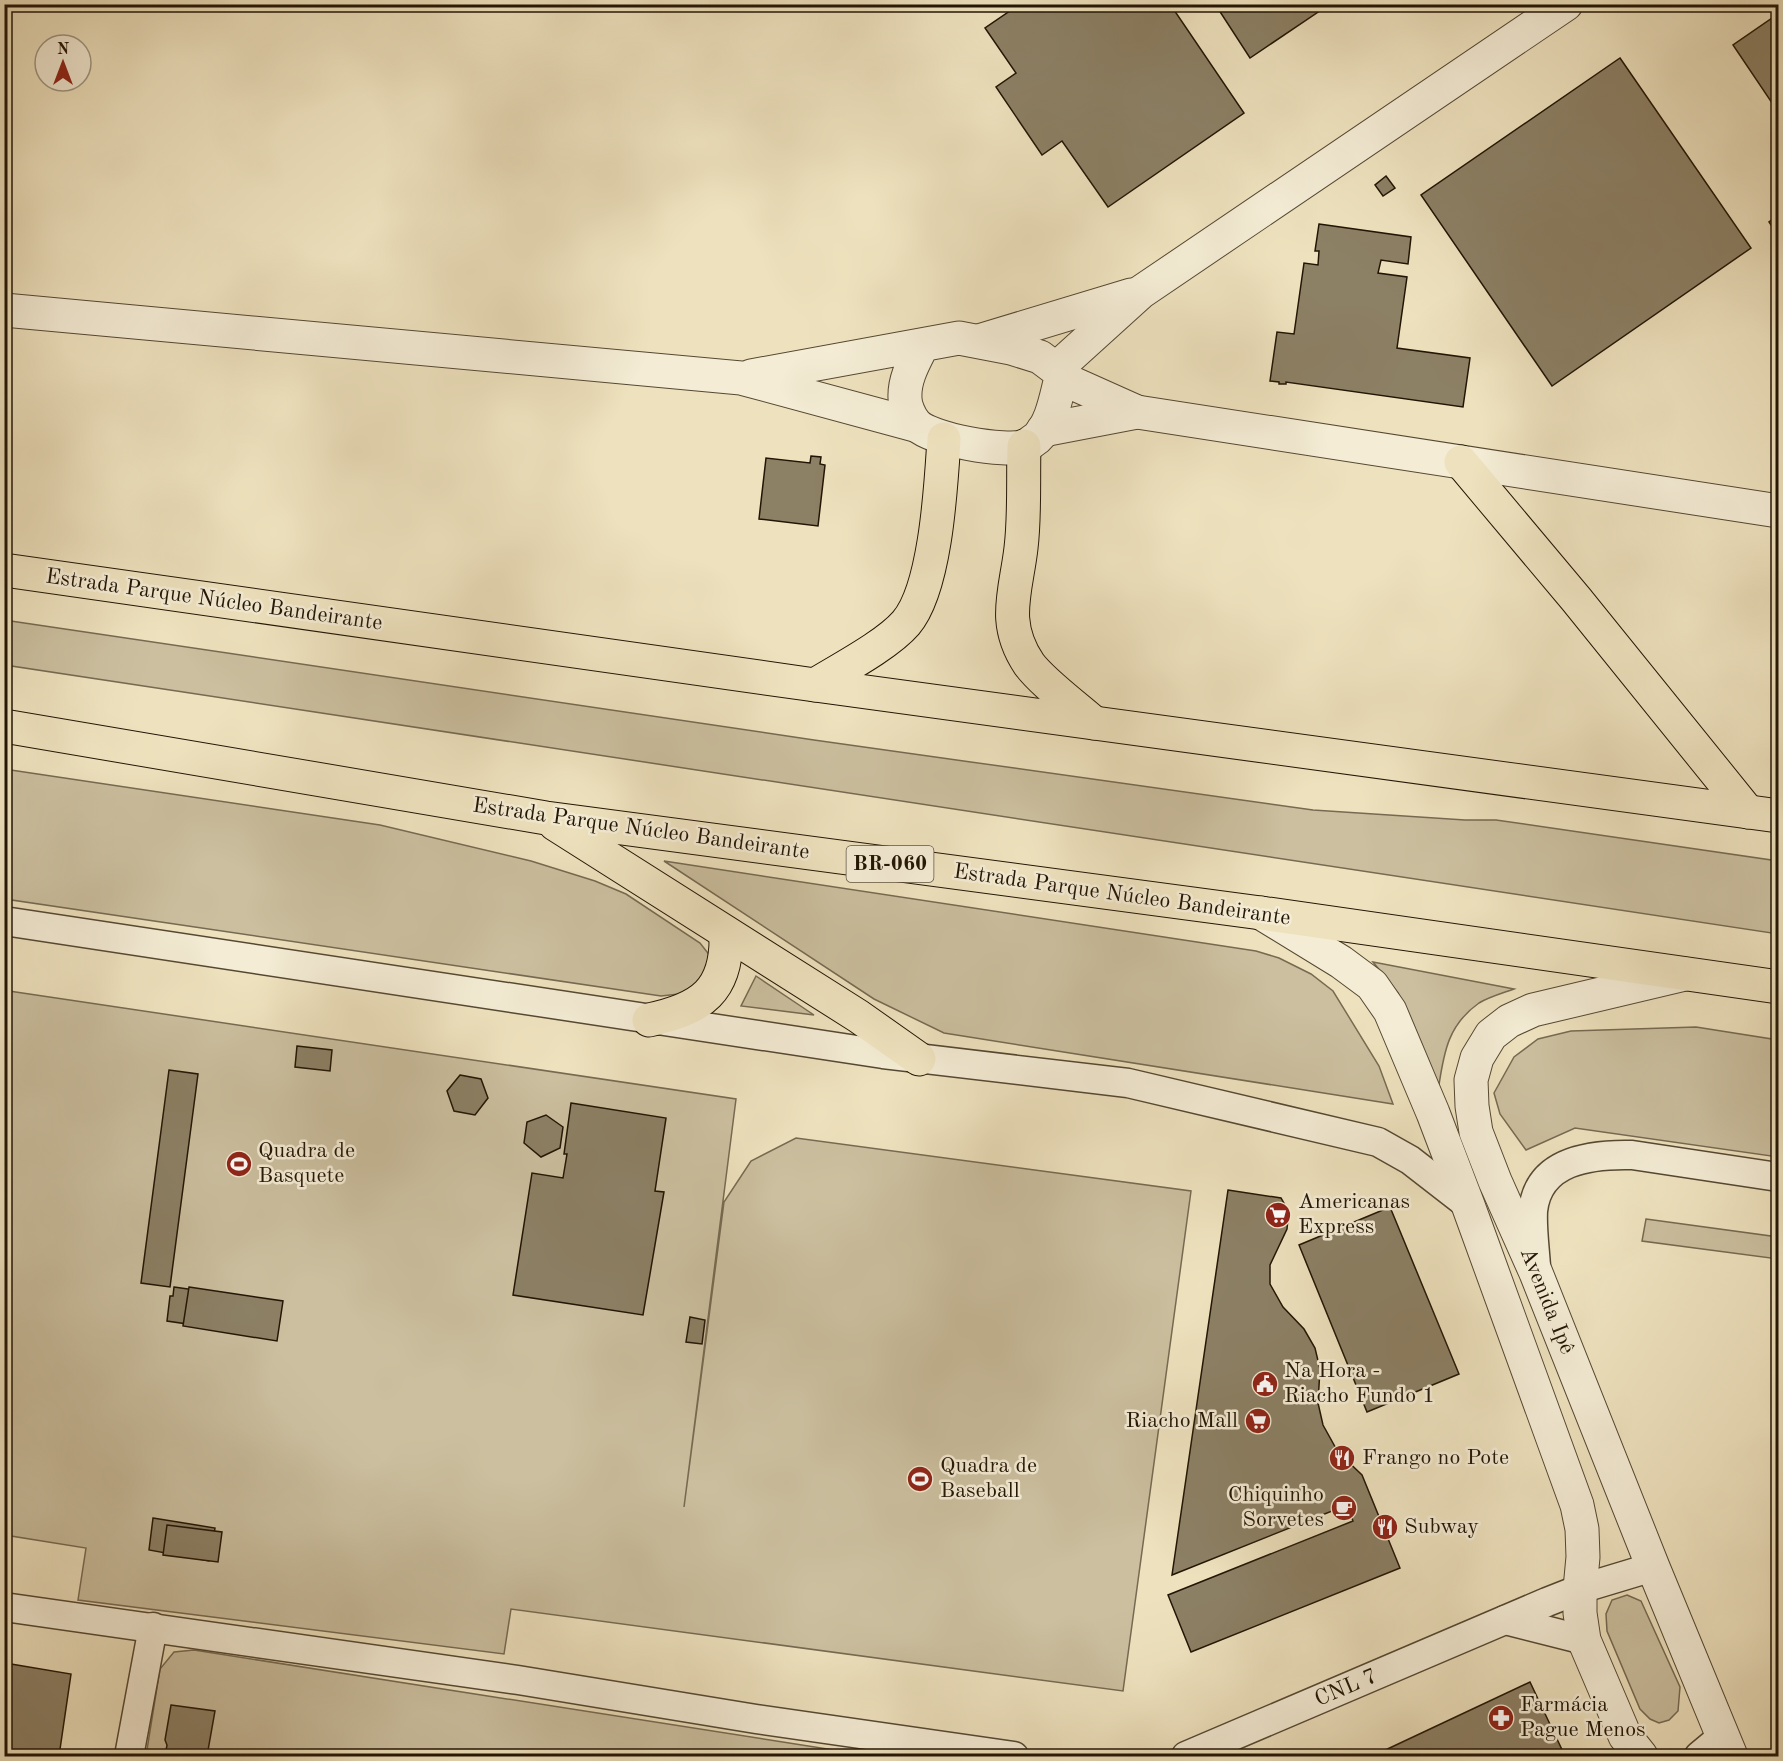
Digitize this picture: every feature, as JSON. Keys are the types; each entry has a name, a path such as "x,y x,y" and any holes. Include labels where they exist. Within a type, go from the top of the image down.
{"highway":[{"path":"815,686 893,636 907,621 919,602 928,576 941,482 930,432"},
{"path":"1034,438 1021,547 1013,590 1012,620 1020,647 1030,665 1094,723"},
{"path":"1461,462 1576,599 1763,814"},
{"name":"Estrada Parque Núcleo Bandeirante","path":"4,570 815,686 1763,814"},
{"name":"Estrada Parque Núcleo Bandeirante","path":"4,726 546,818 1262,913 1779,987"},
{"path":"546,818 858,1016 919,1059"},
{"path":"649,1020 686,1010 700,1002 715,985 724,963 726,933"}],"street":[{"path":"1034,438 1053,408 1059,373 1141,291 1566,4"},
{"path":"978,342 1141,291"},
{"path":"4,310 741,378 970,445 1034,438 1137,412"},
{"path":"741,378 959,338 1040,357 1059,373 1137,412 1779,511"},
{"path":"922,346 911,367 904,399 930,432"},
{"name":"Avenida Ipê","path":"1262,913 1341,962 1372,985 1390,1011 1433,1113 1468,1205 1577,1505 1582,1529 1580,1613 1584,1640 1628,1750"},
{"path":"4,921 919,1059 1128,1083 1378,1142 1410,1160 1468,1205"},
{"name":"Avenida Ipê","path":"1685,974 1533,1010 1509,1021 1491,1035 1477,1058 1471,1080 1476,1132 1536,1273 1653,1567 1718,1750"},
{"path":"1536,1273 1533,1211 1543,1185 1564,1164 1584,1157 1611,1154 1632,1155 1779,1177"},
{"name":"CNL 7","path":"1186,1756 1580,1589 1653,1567"},
{"path":"4,1607 506,1678 756,1719 1014,1756"},
{"path":"1505,1620 1584,1640"},
{"path":"129,1756 153,1627"}],"shaded area":[{"path":"4,620 814,740 1313,810 1496,820 1778,861 1778,934 5,665"},
{"path":"4,769 380,825 531,861 595,881 626,894 700,943 711,957 711,970 688,993 661,996 5,899"},
{"path":"664,861 1256,951 1279,958 1311,974 1333,991 1379,1066 1393,1104 944,1033 874,999"},
{"path":"1373,962 1514,989 1479,1003 1461,1020 1454,1029 1446,1050 1439,1085 1398,993"},
{"path":"756,976 814,1015 741,1006"},
{"path":"9,991 736,1099 684,1507 724,1202 751,1161 796,1138 1191,1191 1123,1691 511,1609 504,1654 78,1600 86,1548 5,1535 4,1035"},
{"path":"1696,1027 1778,1040 1778,1157 1575,1128 1526,1150 1500,1114 1494,1093 1514,1057 1538,1039 1571,1031"},
{"path":"1646,1219 1778,1237 1778,1259 1642,1241"},
{"path":"1627,1595 1641,1601 1680,1687 1678,1711 1669,1720 1659,1723 1650,1719 1640,1709 1607,1631 1606,1614 1612,1600"},
{"path":"194,1650 872,1756 146,1756 160,1669 174,1652"}],"building":[{"path":"1020,4 1170,4 1244,113 1108,207 1062,141 1042,155 996,87 1016,73 985,28"},
{"path":"1215,4 1330,4 1250,58"},
{"path":"1778,14 1778,98 1772,103 1733,45"},
{"path":"1620,58 1751,248 1552,386 1421,195"},
{"path":"1386,176 1395,188 1383,196 1375,185"},
{"path":"1778,215 1778,236 1769,222"},
{"path":"1319,224 1411,237 1408,264 1381,260 1378,273 1407,277 1397,348 1470,358 1463,407 1270,381 1277,332 1294,334 1304,263 1318,265 1319,251 1315,251"},
{"path":"811,456 821,457 820,464 825,465 818,526 759,519 766,458 810,463"},
{"path":"297,1046 332,1050 330,1071 295,1067"},
{"path":"169,1070 198,1074 170,1287 141,1283"},
{"path":"460,1075 481,1079 488,1098 475,1115 454,1111 447,1091"},
{"path":"571,1103 666,1118 655,1191 664,1192 643,1315 513,1295 532,1173 563,1178"},
{"path":"546,1115 563,1127 560,1148 541,1157 524,1143 527,1122"},
{"name":"Riacho Mall","path":"1228,1190 1281,1198 1285,1205 1288,1218 1287,1229 1270,1265 1270,1284 1283,1307 1304,1329 1315,1348 1320,1369 1318,1403 1323,1425 1338,1452 1362,1475 1400,1568 1191,1652 1168,1595 1353,1521 1347,1505 1172,1575"},
{"path":"1390,1207 1459,1374 1367,1412 1299,1245"},
{"path":"174,1287 278,1302 274,1330 272,1329 270,1336 167,1321 170,1296 173,1296"},
{"path":"189,1287 283,1301 277,1341 183,1326"},
{"path":"690,1317 705,1320 702,1344 686,1342"},
{"path":"153,1518 215,1528 209,1561 149,1550"},
{"path":"167,1525 222,1532 218,1562 163,1555"},
{"path":"4,1663 11,1664 4,1712"},
{"path":"11,1664 71,1674 59,1756 4,1756 4,1712"},
{"name":"Farmácia Pague Menos","path":"1530,1682 1565,1756 1380,1756 1379,1753"},
{"path":"171,1705 215,1711 207,1756 165,1756 167,1745 165,1740"},
{"path":"1343,1750 1346,1756 1328,1756"}],"place":[{"name":"Quadra de Basquete","path":"239,1164"},
{"name":"Americanas Express","path":"1278,1215"},
{"name":"Na Hora - Riacho Fundo 1","path":"1265,1384"},
{"name":"Riacho Mall","path":"1258,1421"},
{"name":"Frango no Pote","path":"1342,1458"},
{"name":"Quadra de Baseball","path":"920,1479"},
{"name":"Chiquinho Sorvetes","path":"1344,1508"},
{"name":"Subway","path":"1385,1527"},
{"name":"Farmácia Pague Menos","path":"1501,1718"}]}
